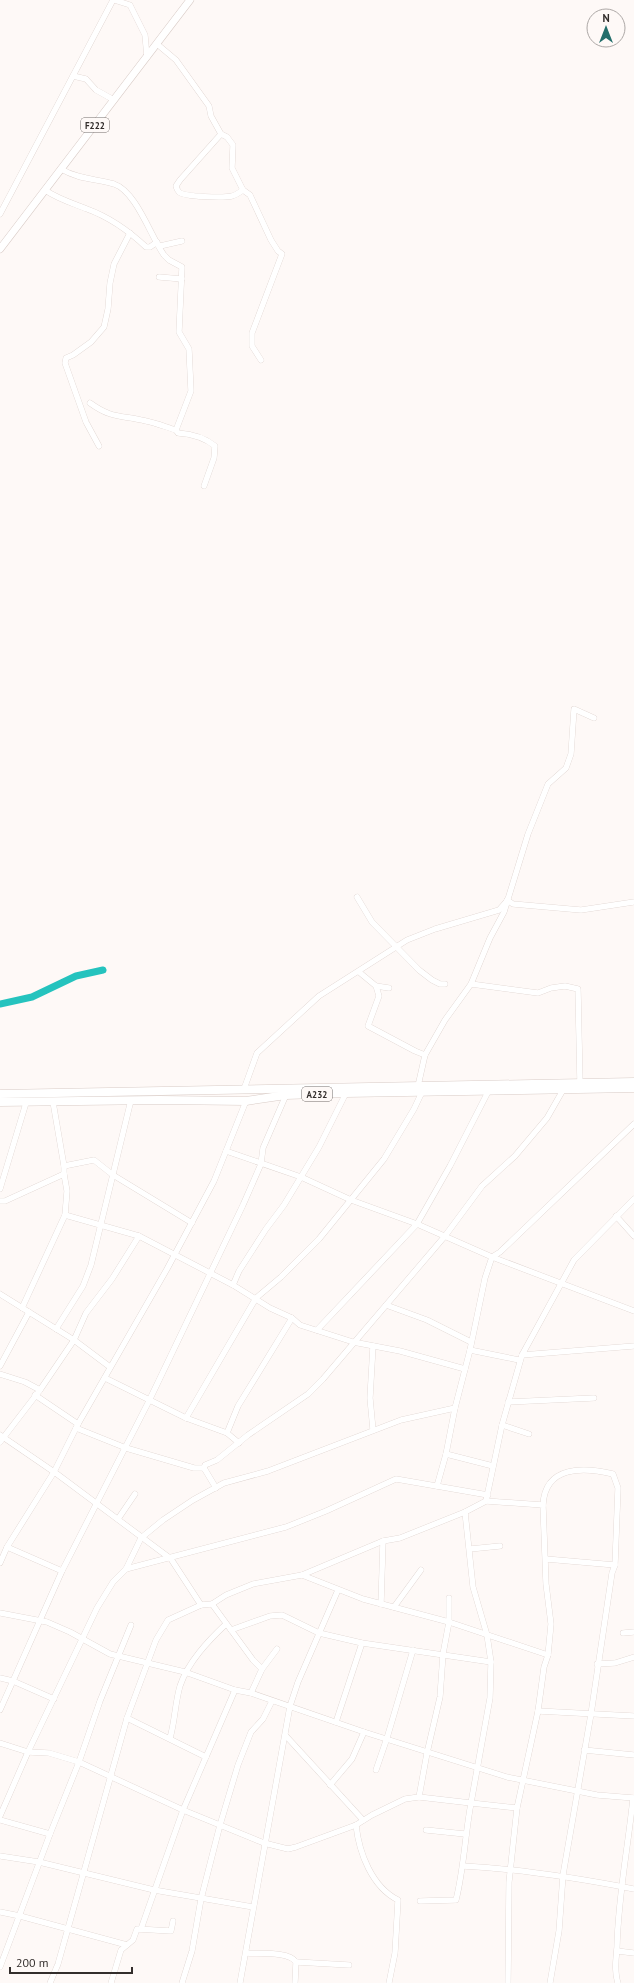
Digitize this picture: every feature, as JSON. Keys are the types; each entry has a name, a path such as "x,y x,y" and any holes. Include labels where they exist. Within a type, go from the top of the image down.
{"highway":[{"name":"A232","path":"420,1089 634,1082"},
{"name":"A232","path":"0,1094 244,1089 563,1090 634,1088"},
{"name":"A232","path":"0,1102 26,1103 131,1100 246,1101 286,1095 403,1089"},
{"path":"159,1090 159,1100"}],"main road":[{"name":"F222","path":"0,249 190,0"}],"street":[{"path":"0,214 113,0 130,6 145,35 147,57"},
{"path":"156,44 176,60 209,106 211,116 221,134 227,137 233,146 232,168 243,190 250,195 271,240 278,251 282,254 252,333 252,346 261,360"},
{"path":"73,76 86,79 96,90 114,100"},
{"path":"221,134 180,180 176,186 177,190 179,193 190,195 220,197 232,196 243,190"},
{"path":"61,169 74,176 114,184 124,190 134,202 169,260 182,267 179,332 189,349 191,391 176,430"},
{"path":"45,190 58,198 106,217 148,247 182,240"},
{"path":"99,446 86,422 65,363 66,358 73,355 91,342 104,327 114,264 130,233"},
{"path":"159,277 182,278"},
{"path":"90,403 102,412 116,417 147,421 176,430 178,433 192,434 207,440 215,446 214,458 204,486"},
{"path":"186,1418 256,1298 281,1277 319,1239 384,1158 408,1121 420,1089 424,1055 444,1020 472,984 501,911 507,900 528,834 548,784 566,768 571,754 574,709 594,718"},
{"path":"357,897 372,922 418,970 440,984 445,984"},
{"path":"507,900 513,904 581,910 634,902"},
{"path":"244,1089 257,1053 319,996 397,948 407,940 435,929 501,911"},
{"path":"359,972 376,986 390,988"},
{"path":"472,984 538,993 551,988 565,986 578,989 580,1083"},
{"path":"376,986 379,996 368,1026 415,1052 424,1055"},
{"path":"317,1330 417,1224 450,1166 489,1090"},
{"path":"35,1395 77,1426 126,1448 194,1468 204,1468 248,1435 308,1394 445,1236 482,1186 515,1156 547,1118 563,1090"},
{"path":"233,1285 239,1270 284,1205 319,1147 346,1093"},
{"path":"0,1710 38,1621 96,1504 126,1448 262,1164 263,1148 286,1095"},
{"path":"56,1329 83,1286 91,1265 102,1226 131,1100"},
{"path":"0,1563 4,1550 54,1472 77,1426 192,1223 214,1181 246,1101"},
{"path":"22,1308 65,1215 66,1191 64,1166 53,1102"},
{"path":"0,1189 26,1103"},
{"path":"437,1486 446,1454 455,1408 470,1350 485,1278 492,1257 500,1252 634,1124"},
{"path":"226,1151 301,1177 351,1200 417,1224 492,1257 634,1311"},
{"path":"64,1166 94,1160 113,1175 192,1223"},
{"path":"0,1202 64,1174"},
{"path":"50,1983 58,1964 66,1930 127,1718 156,1640 168,1620 201,1605 212,1604 226,1595 253,1584 302,1575 382,1541 400,1538 466,1512 487,1498 502,1425 521,1358 574,1260 634,1199"},
{"path":"65,1215 139,1236 175,1254 209,1274 233,1285 270,1308 292,1318 300,1325 353,1342 400,1351 465,1369"},
{"path":"616,1216 634,1236"},
{"path":"0,1442 2,1436 40,1390 74,1340 86,1313 112,1279 139,1236"},
{"path":"0,1294 74,1340 110,1367"},
{"path":"386,1305 427,1320 471,1342"},
{"path":"0,1366 29,1312"},
{"path":"227,1433 238,1406 292,1318"},
{"path":"373,1346 370,1398 373,1430"},
{"path":"470,1350 521,1358 634,1346"},
{"path":"0,1374 25,1382 40,1390"},
{"path":"105,1378 186,1418 227,1433 239,1443"},
{"path":"508,1402 594,1398"},
{"path":"0,1816 28,1752 97,1608 113,1582 126,1569 141,1538 163,1520 224,1484 300,1459 401,1420 455,1408"},
{"path":"502,1425 529,1434"},
{"path":"2,1436 54,1472 171,1559 201,1605"},
{"path":"446,1454 493,1466"},
{"path":"204,1468 216,1488"},
{"path":"508,1983 510,1868 517,1808 538,1711 544,1667 548,1655 551,1624 546,1584 546,1559 542,1506 543,1497 553,1480 566,1471 575,1469 613,1474 618,1488 615,1565 612,1573 597,1664 591,1714 563,1875 559,1932 550,1983"},
{"path":"126,1569 152,1561 171,1559 286,1527 326,1511 396,1479 437,1486 487,1498 542,1506"},
{"path":"118,1519 136,1494"},
{"path":"420,1900 456,1900 463,1866 465,1834 490,1698 491,1662 486,1635 473,1587 466,1512"},
{"path":"381,1604 382,1541"},
{"path":"470,1549 500,1546"},
{"path":"4,1550 62,1571"},
{"path":"546,1559 615,1565"},
{"path":"394,1607 421,1570"},
{"path":"302,1575 338,1590 381,1604 449,1622 548,1655"},
{"path":"240,1983 264,1843 286,1736 290,1706 298,1682 338,1590"},
{"path":"419,1797 427,1753 440,1697 443,1654 449,1622 449,1598"},
{"path":"212,1604 253,1660 262,1669"},
{"path":"0,1613 47,1622 70,1632 82,1640 110,1654 185,1672 235,1690 251,1693 364,1732 387,1738 427,1753 477,1768 523,1781 578,1790 597,1795 634,1798 621,1886 616,1967 618,1983"},
{"path":"231,1630 270,1616 282,1615 319,1633 362,1643 491,1662"},
{"path":"170,1738 180,1687 185,1672 203,1649 226,1624"},
{"path":"0,1967 39,1862 79,1762 100,1701 131,1625"},
{"path":"623,1633 634,1632"},
{"path":"336,1722 362,1643"},
{"path":"251,1693 262,1669 277,1649"},
{"path":"376,1770 413,1650"},
{"path":"597,1664 615,1662 634,1657"},
{"path":"0,1678 13,1681 54,1699"},
{"path":"141,1929 183,1810 235,1690"},
{"path":"182,1983 192,1951 201,1899 220,1825 245,1743 251,1732 263,1719 272,1701"},
{"path":"538,1711 634,1716"},
{"path":"127,1718 206,1757"},
{"path":"330,1784 352,1759 364,1732"},
{"path":"286,1736 363,1820"},
{"path":"0,1743 28,1752 49,1753 79,1762 183,1810 264,1843 288,1850 356,1825 405,1799 419,1797 517,1808"},
{"path":"584,1750 634,1755"},
{"path":"0,1820 50,1834"},
{"path":"356,1825 362,1857 388,1895 398,1900 395,1953 389,1983"},
{"path":"426,1830 465,1834"},
{"path":"0,1856 39,1862 82,1874 154,1890 253,1907"},
{"path":"463,1866 510,1868 563,1875 634,1889"},
{"path":"0,1912 127,1945"},
{"path":"111,1983 121,1950 133,1940 137,1929 171,1931 173,1921"},
{"path":"617,1951 634,1953"},
{"path":"246,1953 283,1955 292,1957 296,1962 295,1983"},
{"path":"296,1962 349,1964"}],"waterway":[{"path":"0,1004 32,997 76,976 103,970"}]}
